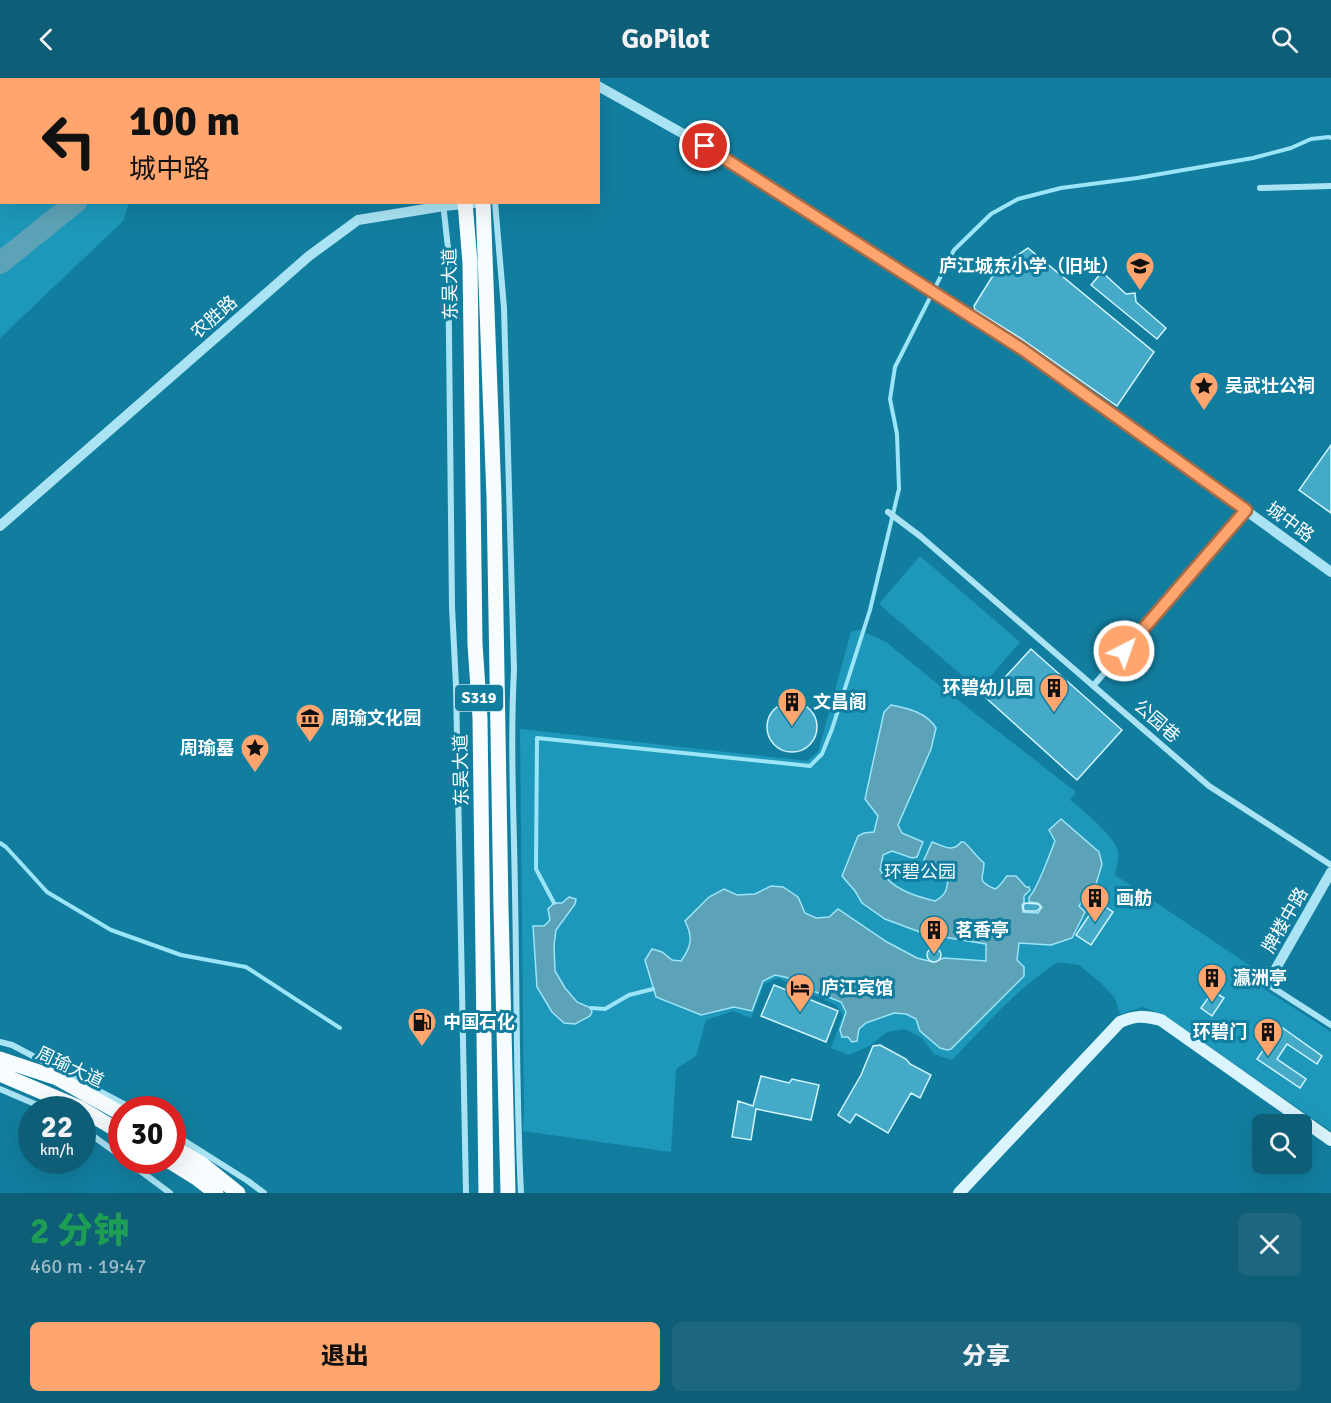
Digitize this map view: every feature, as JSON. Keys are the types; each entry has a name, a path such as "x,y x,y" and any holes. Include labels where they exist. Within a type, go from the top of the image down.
{"main road":[{"name":"东吴大道","path":"465,204 470,263 475,644 480,717 486,1193"},
{"name":"东吴大道","path":"483,204 494,498 508,1193"},
{"path":"958,1193 1120,1022 1132,1017 1146,1016 1161,1020 1331,1140"},
{"name":"周瑜大道","path":"0,1059 57,1078 108,1106"},
{"name":"周瑜大道","path":"0,1074 80,1108 108,1124"},
{"path":"186,1154 202,1164 238,1193"},
{"path":"186,1172 216,1193"}],"street":[{"name":"城中路","path":"600,87 705,146 1022,349 1331,572"},
{"path":"1260,188 1331,186"},
{"path":"443,204 448,248 452,607 456,686 466,1193"},
{"name":"农胜路","path":"0,526 309,256 358,220 443,204"},
{"path":"495,204 504,308 514,670 511,722 517,1128 521,1193"},
{"path":"1093,686 1246,510"},
{"name":"公园巷","path":"888,512 920,536 1209,786 1331,865"},
{"name":"牌楼中路","path":"1267,984 1331,872"},
{"path":"1267,984 1331,1025"},
{"path":"0,1042 12,1045 109,1096"},
{"path":"0,1089 18,1097"},
{"path":"186,1142 264,1193"},
{"path":"144,1174 170,1193"}],"green space":[{"path":"0,204 129,204 123,221 0,338"},
{"path":"920,556 1020,642 979,690 879,604"},
{"name":"环碧公园","path":"859,630 886,642 1076,792 1070,800 1111,838 1118,851 1115,875 1252,967 1263,988 1331,1032 1331,1131 1312,1118 1312,1114 1306,1114 1163,1015 1143,1007 1120,1014 1115,998 1101,983 1079,965 1058,962 1015,995 952,1060 934,1054 922,1038 905,1029 887,1032 869,1046 849,1055 831,1048 843,1015 836,1005 778,978 764,984 751,1018 733,1011 706,1020 696,1056 676,1069 671,1152 523,1131 520,729 807,761 818,752 851,632"}],"shaded area":[{"path":"891,705 928,718 936,728 931,749 898,825 902,833 923,842 917,857 912,858 892,851 883,855 880,870 885,877 904,891 935,901 945,892 948,878 924,860 932,842 951,848 964,842 984,863 982,879 985,883 995,889 1007,876 1016,876 1030,890 1024,896 1023,912 1038,913 1042,907 1038,903 1029,902 1029,897 1039,880 1055,841 1049,830 1061,819 1099,852 1102,864 1094,891 1085,896 1079,906 1085,912 1072,938 1051,945 1019,943 1017,960 1024,967 1024,976 951,1049 947,1050 940,1048 920,1031 916,1019 906,1014 894,1013 866,1023 859,1029 857,1041 852,1042 848,1037 842,1037 840,1030 846,1012 841,1002 808,989 800,983 775,975 763,981 752,1011 734,1007 701,1015 656,997 645,960 652,949 662,952 672,960 681,961 690,941 685,921 709,897 724,889 737,895 755,894 771,886 783,887 798,897 805,913 816,918 829,917 838,909 887,942 917,958 933,962 944,958 986,961 986,944 925,934 885,919 862,903 842,876 858,836 874,832 878,816 865,799 884,712"},
{"path":"569,897 576,899 575,904 556,930 555,971 577,1002 591,1008 592,1012 590,1016 575,1024 564,1023 552,1012 537,987 533,926 544,926 550,920 548,909 554,903 562,903"}],"building":[{"path":"1028,248 1154,352 1117,406 1020,338 975,310 974,306 997,269"},
{"path":"1102,272 1126,294 1135,293 1136,302 1166,328 1157,339 1091,285"},
{"path":"1331,445 1331,513 1299,490"},
{"name":"环碧幼儿园","path":"1031,649 1122,730 1077,780 986,698"},
{"name":"文昌阁","path":"787,702 797,702 810,709 817,722 817,732 810,745 797,752 787,752 778,748 771,741 767,732 767,722 771,713 778,706"},
{"name":"画舫","path":"1098,902 1113,912 1091,945 1076,935"},
{"path":"1025,903 1038,904 1041,907 1037,911 1024,911"},
{"name":"茗香亭","path":"934,948 939,950 941,955 939,960 934,962 929,960 927,955 929,950"},
{"name":"庐江宾馆","path":"774,985 838,1011 826,1042 761,1016"},
{"name":"瀛洲亭","path":"1213,991 1224,998 1212,1016 1201,1008"},
{"name":"环碧门","path":"1280,1026 1322,1056 1317,1064 1287,1044 1277,1059 1306,1079 1300,1088 1257,1059"},
{"path":"880,1045 931,1075 920,1098 911,1093 888,1133 856,1114 850,1123 838,1115 861,1075 873,1046"},
{"path":"761,1076 789,1083 792,1079 819,1085 811,1120 756,1109 751,1140 732,1137 738,1101 753,1106"}],"waterway":[{"path":"554,903 536,869 537,738 810,766 822,754 870,610 899,489 897,434 890,399 895,367 954,250 991,214 1018,199 1061,188 1137,178 1253,158 1291,148 1311,139 1331,138"},
{"path":"0,263 74,204"},
{"path":"0,843 47,892 111,930 181,955 246,967 340,1028"},
{"path":"591,1008 605,1009 629,995 653,989"}],"place":[{"name":"庐江城东小学（旧址）","path":"1140,292"},
{"name":"吴武壮公祠","path":"1204,412"},
{"name":"环碧幼儿园","path":"1054,714"},
{"name":"文昌阁","path":"792,728"},
{"name":"周瑜文化园","path":"310,744"},
{"name":"周瑜墓","path":"255,774"},
{"name":"画舫","path":"1095,924"},
{"name":"茗香亭","path":"934,956"},
{"name":"瀛洲亭","path":"1212,1004"},
{"name":"庐江宾馆","path":"800,1014"},
{"name":"中国石化","path":"422,1048"},
{"name":"环碧门","path":"1268,1058"}],"route":[{"path":"705,146 1022,349 1246,510 1124,651"}]}
